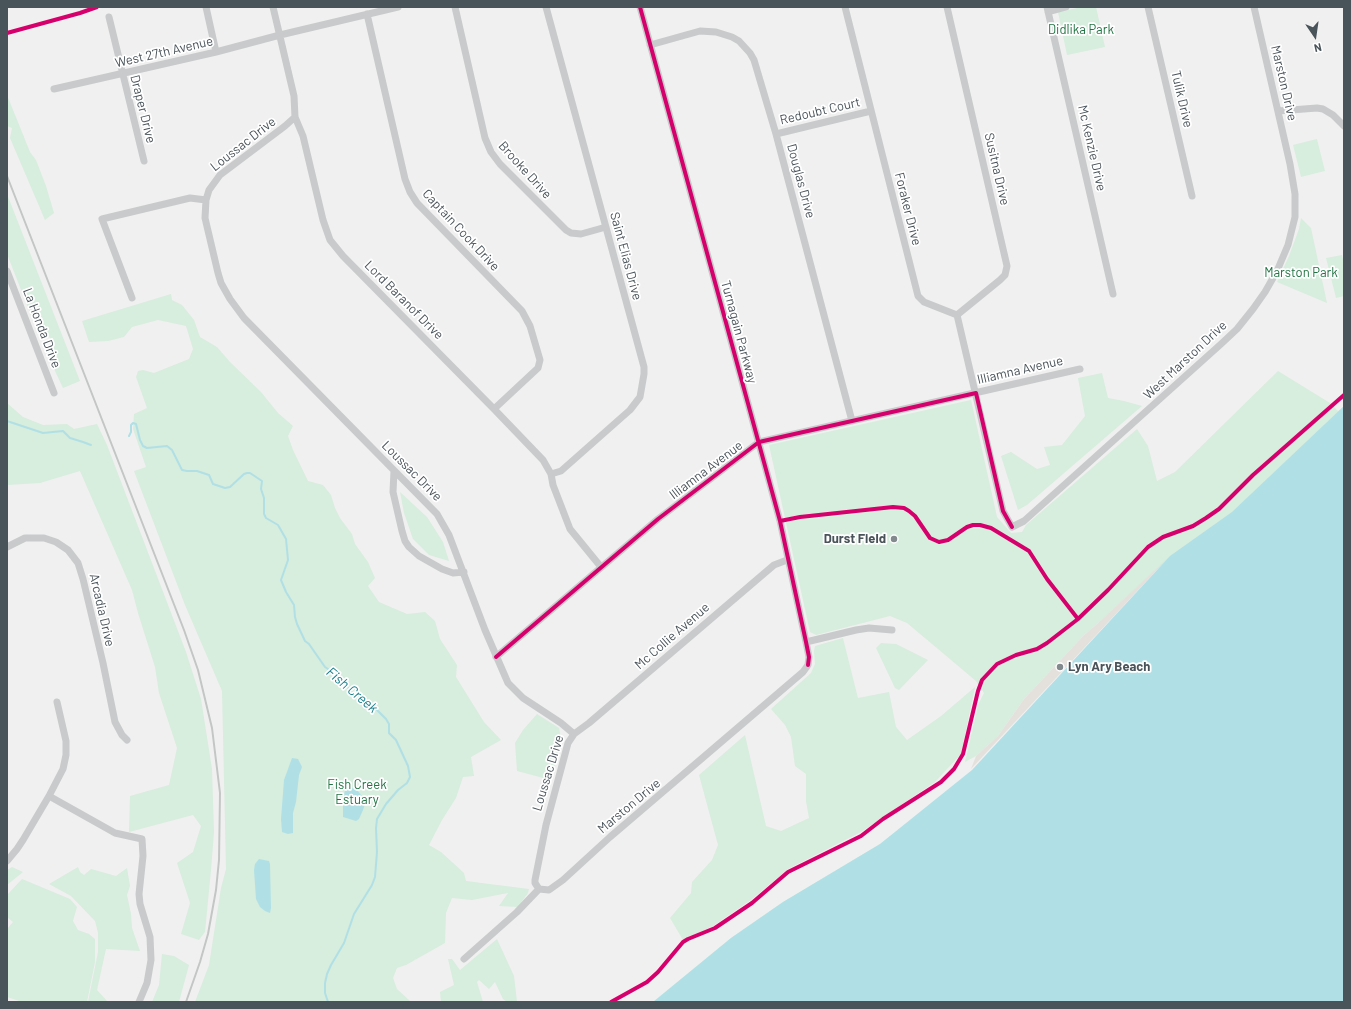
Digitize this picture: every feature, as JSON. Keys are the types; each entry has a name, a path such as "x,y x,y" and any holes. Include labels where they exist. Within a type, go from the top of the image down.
{"street":[{"path":"206,7 216,52"},
{"name":"Lord Baranof Drive","path":"273,7 294,96 294,117 303,136 323,220 330,240 343,256 543,460 551,474 553,485 568,526 601,568"},
{"name":"West 27th Avenue","path":"54,89 216,52 398,7"},
{"name":"Brooke Drive","path":"455,7 485,138 491,152 500,164 566,230 571,233 581,234 606,228"},
{"name":"Saint Elias Drive","path":"546,7 644,367 640,397 630,410 561,471 551,474"},
{"name":"Turnagain Parkway","path":"640,7 780,521 787,560 809,657 808,665"},
{"name":"Foraker Drive","path":"845,7 918,296 924,302 957,315"},
{"name":"Susitna Drive","path":"947,7 1007,266 1005,275 1000,280 957,315"},
{"path":"1048,9 1066,7"},
{"name":"Tulik Drive","path":"1148,7 1192,196"},
{"name":"Marston Drive","path":"1254,7 1290,164"},
{"name":"Mc Kenzie Drive","path":"1048,9 1113,294"},
{"name":"Captain Cook Drive","path":"367,14 405,179 410,192 417,203 522,311 530,326 540,360 538,368 494,409"},
{"name":"Draper Drive","path":"108,17 144,161"},
{"name":"Douglas Drive","path":"650,45 707,30 724,34 739,41 754,60 776,134 852,421"},
{"path":"1278,111 1317,108 1323,109 1333,115 1344,126"},
{"name":"Redoubt Court","path":"776,134 871,111"},
{"name":"Loussac Drive","path":"294,117 285,126 220,175 209,190 206,200 206,218 218,273 225,291 236,308 249,323 437,514 449,535 496,657 505,676 516,692 523,698 561,723 574,734 568,743 546,825 535,880 535,883 539,889"},
{"name":"West Marston Drive","path":"976,393 1003,511 1012,527 1024,521 1215,349 1237,329 1253,309 1277,271 1288,245 1295,218 1295,194 1290,164"},
{"path":"132,298 102,219 190,198 206,200"},
{"name":"La Honda Drive","path":"7,271 54,393"},
{"path":"957,315 976,393"},
{"name":"Illiamna Avenue","path":"496,657 670,509 759,442 1080,369"},
{"path":"394,471 393,492 405,541 419,556 442,569 452,573 464,572"},
{"name":"Arcadia Drive","path":"7,547 25,538 44,538 56,542 68,550 78,563 94,625 115,722 122,735 127,740"},
{"name":"Mc Collie Avenue","path":"574,734 589,723 774,565 787,560"},
{"path":"806,642 869,628 892,630"},
{"name":"Marston Drive","path":"539,889 549,890 562,880 610,837 800,675 808,665"},
{"path":"7,861 17,850 61,774 66,755 66,741 57,702"},
{"path":"49,796 115,833 142,839 143,856 139,894 140,904 150,937 151,960 147,983 139,1002"},
{"path":"464,959 517,912 539,889"}],"green space":[{"name":"Didlika Park","path":"1082,7 1096,7 1105,47 1067,55 1058,12"},
{"path":"7,95 30,152 36,160 46,186 54,213 45,220 10,138 12,128 7,126"},
{"path":"1317,139 1325,171 1301,177 1293,145"},
{"path":"7,194 80,381 63,388 48,356 50,338 39,325 34,323 7,254"},
{"name":"Marston Park","path":"1301,218 1311,228 1327,303 1277,282 1289,256 1299,229"},
{"path":"1342,255 1344,264 1344,296 1336,298 1326,258"},
{"name":"Fish Creek Estuary","path":"171,294 172,300 182,305 194,320 200,337 217,347 261,392 278,413 293,426 288,436 308,481 323,485 331,495 340,518 352,534 355,544 368,562 375,578 368,586 379,602 407,614 425,612 435,621 440,639 457,665 456,677 484,722 501,740 471,757 474,776 463,777 456,798 429,845 441,852 464,873 466,881 529,889 528,893 518,907 499,906 508,893 472,900 452,898 446,913 445,943 406,965 397,968 393,978 397,989 411,1002 195,1002 209,965 221,888 226,869 222,691 185,605 134,471 146,467 133,429 134,414 147,408 136,377 138,371 143,370 154,373 189,359 193,349 186,326 158,320 132,327 124,337 108,341 89,342 82,321"},
{"path":"1278,371 1330,403 1338,411 1344,406 1344,736 653,1002 731,938 783,902 880,844 974,772 1165,562 1084,635 1024,699 998,736 976,756 965,762 978,705 984,693 976,681 907,623 890,616 816,635 810,632 769,445 971,400 997,517 1011,533 1022,532 1026,525 1137,429 1148,446 1157,481 1175,472"},
{"path":"1102,373 1108,398 1142,406 1027,505 1018,510 1001,456 1011,452 1037,469 1050,465 1044,447 1062,445 1085,416 1078,378"},
{"path":"7,403 23,417 43,425 67,424 74,429 97,424 107,445 186,652 201,699 212,769 214,832 205,932 199,940 181,934 190,903 177,863 193,852 201,826 193,815 129,832 130,796 169,785 177,748 159,693 155,667 132,590 80,471 40,483 7,485"},
{"path":"400,492 427,517 443,542 449,561 429,555 413,539 404,513"},
{"path":"843,638 858,698 889,692 896,727 907,740 941,716 975,687 961,754 935,782 861,832 788,869 751,900 713,926 683,940 670,918 691,893 692,882 712,860 718,845 699,775 745,735 766,826 781,831 809,818 806,801 806,774 795,766 791,737 785,725 771,709 811,673 815,664 815,646"},
{"path":"881,643 896,644 928,660 899,690 895,688 876,648"},
{"path":"537,714 559,728 561,738 551,780 517,771 515,743 523,730"},
{"path":"12,867 23,872 7,885 7,870"},
{"path":"78,867 80,872 84,875 91,869 116,876 127,868 130,886 127,895 132,928 140,951 106,949 97,990 108,1002 88,1002 98,952 98,933 95,921 71,896 49,884"},
{"path":"22,879 70,899 77,907 73,921 78,930 89,934 95,939 95,962 87,1002 22,1002 7,997 7,929 13,922 7,917 7,895"},
{"path":"497,939 514,976 517,1002 507,1002 503,999 495,982 489,989 479,980 477,982 483,1002 441,1002 440,992 454,985 448,959 452,959 460,970"},
{"path":"162,954 174,956 189,965 179,1002 152,1002 159,985"}],"sand":[{"name":"Lyn Ary Beach","path":"1170,556 971,769 976,756 998,736 1024,699 1084,635"}],"water":[{"path":"1344,406 1344,1002 653,1002 731,938 783,902 880,844 972,770 1170,556 1232,512"},
{"path":"292,758 298,759 302,767 299,775 296,802 293,813 293,833 288,834 282,832 281,819 284,780"},
{"path":"348,786 357,790 366,801 359,819 356,821 343,817 343,802 345,790"},
{"path":"259,859 269,861 270,864 270,913 260,907 256,899 254,870 255,864"}],"waterway":[{"name":"Fish Creek","path":"7,421 43,433 63,431 70,438 91,445"},
{"name":"Fish Creek","path":"129,436 131,432 131,425 133,423 136,424 143,446 147,448 167,446 172,450 182,470 197,471 209,475 213,484 225,488 230,487 247,473 250,473 262,481 261,489 264,498 264,514 266,518 278,525 286,539 288,560 281,580 294,605 297,624 305,641 309,644 325,667 340,677 351,692 367,700 386,719 389,724 389,733 396,740 408,766 410,777 407,783 398,790 386,804 377,819 375,877 372,885 354,914 344,943 327,974 325,993 328,1002"}],"railway":[{"path":"7,176 184,630 198,670 212,728 220,793 219,860 216,890 208,934 186,1002"}],"cycle path":[{"path":"7,33 97,7"},
{"path":"640,7 780,521 809,657 808,665"},
{"path":"496,657 658,519 759,442 976,393 1003,511 1012,527"},
{"path":"611,1002 647,982 658,972 683,942 715,928 752,903 788,872 861,836 883,819 941,782 954,769 963,754 982,680 997,664 1016,655 1037,649 1078,619 1108,590 1148,547 1163,537 1193,526 1219,509 1253,475 1344,395"},
{"path":"780,521 800,517 893,507 904,508 909,511 915,516 930,538 939,542 948,540 967,527 973,525 991,528 1029,551 1047,579 1078,619"}],"place":[{"name":"Durst Field","path":"894,539"},
{"name":"Lyn Ary Beach","path":"1060,667"}]}
